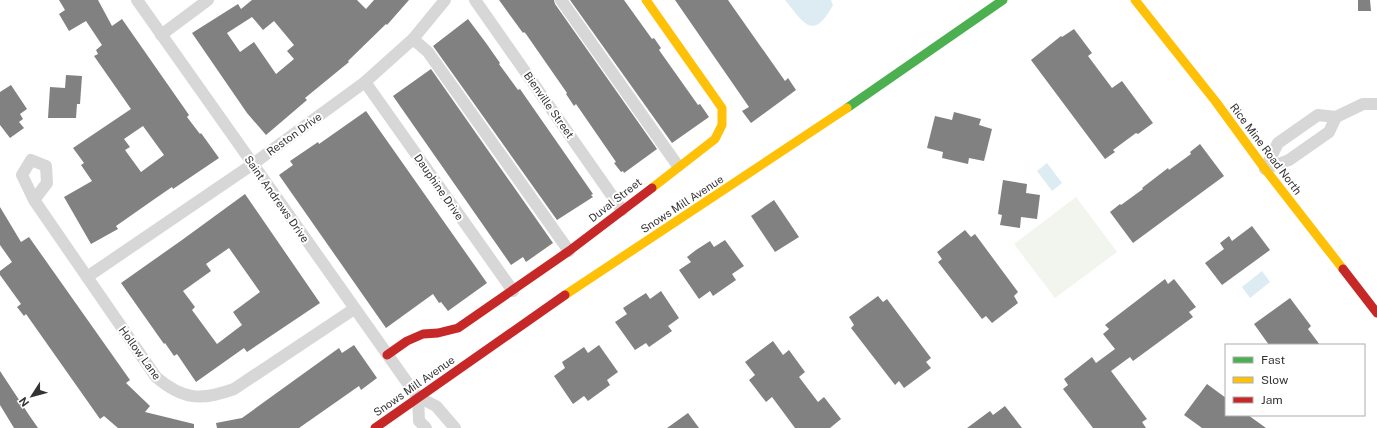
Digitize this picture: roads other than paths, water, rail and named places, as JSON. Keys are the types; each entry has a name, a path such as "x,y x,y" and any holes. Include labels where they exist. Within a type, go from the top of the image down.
{"main road":[{"name":"Duval Street","path":"386,355 408,341 423,334 438,333 458,328 569,252 678,166 715,139 722,125 722,108 646,0"},
{"name":"Snows Mill Avenue","path":"375,428 551,305 817,129 1003,0"},
{"name":"Rice Mine Road North","path":"1135,0 1216,102 1265,169 1377,313"}],"street":[{"name":"Saint Andrews Drive","path":"137,0 386,355 418,397"},
{"path":"161,35 208,0"},
{"name":"Reston Drive","path":"87,277 253,164 365,82 413,39 445,0"},
{"name":"Bienville Street","path":"475,0 622,210"},
{"path":"561,0 678,166"},
{"path":"413,39 428,52 569,252"},
{"name":"Dauphine Drive","path":"365,82 512,291"},
{"path":"1265,169 1278,143 1318,116 1336,117 1363,104 1377,104"},
{"path":"1265,169 1289,160 1328,132 1336,117"},
{"name":"Hollow Lane","path":"34,200 156,377 169,388 184,395 201,397 218,395 234,389 354,309"},
{"path":"426,428 419,421 418,397 436,406 455,428"}]}
